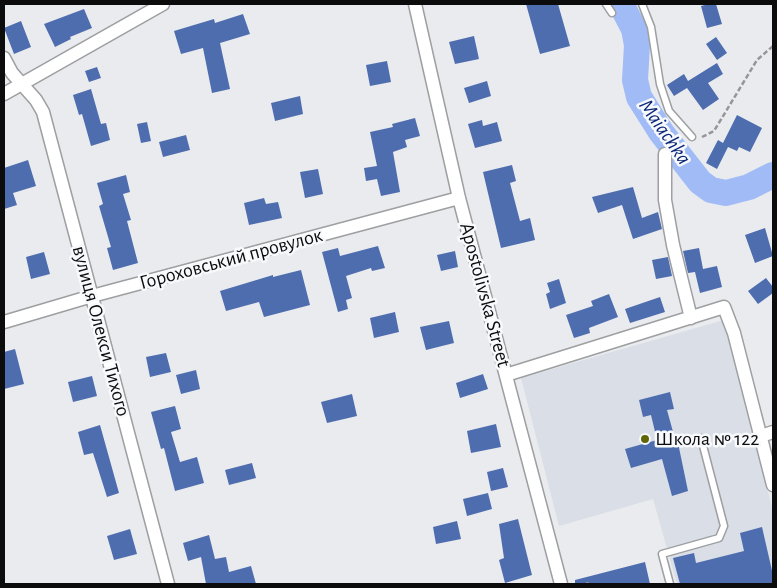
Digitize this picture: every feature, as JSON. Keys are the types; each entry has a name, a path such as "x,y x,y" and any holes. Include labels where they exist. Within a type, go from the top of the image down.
{"street":[{"path":"4,94 164,4"},
{"name":"Apostolivska Street","path":"415,4 459,198 561,584"},
{"name":"вулиця Олекси Тихого","path":"4,58 44,112 168,584"},
{"path":"665,154 665,200 673,245 691,318"},
{"name":"Гороховський провулок","path":"4,322 92,296 459,198"},
{"path":"506,375 724,307 767,434 773,485"}],"lane":[{"path":"606,4 612,13"},
{"path":"642,4 651,27 660,84 669,111 692,138"},
{"path":"670,584 662,554 719,538 724,526 701,438"}],"path":[{"path":"692,138 702,137 714,131 757,60 773,46"}],"shaded area":[{"name":"Школа № 122","path":"724,320 773,511 773,584 677,584 653,499 559,526 521,378"}],"building":[{"path":"526,4 558,4 570,46 540,54"},
{"path":"716,4 722,24 707,28 701,6"},
{"path":"84,9 92,28 70,37 71,39 55,47 44,24"},
{"path":"243,14 250,34 220,43 230,89 212,93 203,48 181,54 174,31 214,19 215,23"},
{"path":"21,21 31,47 14,54 4,28"},
{"path":"474,36 479,59 455,64 449,42"},
{"path":"716,37 727,53 717,60 706,44"},
{"path":"387,61 391,82 370,86 366,65"},
{"path":"717,63 723,74 708,83 719,99 703,110 687,88 674,96 667,85 684,74 688,81"},
{"path":"97,67 101,78 89,82 85,71"},
{"path":"487,81 491,96 469,103 464,88"},
{"path":"91,89 101,124 106,123 110,140 91,146 82,114 79,115 73,95"},
{"path":"300,96 303,114 275,121 271,103"},
{"path":"737,115 762,128 750,152 739,147 737,151 728,147 717,169 706,163 718,140 723,143"},
{"path":"415,118 420,136 405,140 407,147 393,152 400,192 381,196 377,179 366,181 364,168 377,166 370,132 393,127 392,124"},
{"path":"482,120 483,126 497,122 502,141 475,148 468,124"},
{"path":"147,122 151,141 141,143 137,124"},
{"path":"186,135 190,150 163,157 159,142"},
{"path":"28,160 36,186 13,193 17,205 4,209 4,168"},
{"path":"512,165 516,181 510,183 520,221 530,218 535,240 501,248 483,172"},
{"path":"318,169 323,194 305,198 300,172"},
{"path":"126,175 130,192 123,194 131,220 127,221 138,263 113,270 107,248 111,247 99,206 103,204 97,183"},
{"path":"633,187 642,218 658,212 662,229 633,239 622,205 598,213 592,197"},
{"path":"264,198 266,204 278,202 282,218 249,225 244,203"},
{"path":"765,228 773,256 755,263 745,235"},
{"path":"378,246 385,268 372,271 371,268 346,276 352,298 346,300 348,309 338,312 322,252 338,248 340,256"},
{"path":"699,248 703,269 717,266 722,287 700,293 695,272 688,273 683,251"},
{"path":"455,251 458,267 441,271 437,255"},
{"path":"44,252 50,274 31,279 26,257"},
{"path":"668,257 672,276 656,279 652,260"},
{"path":"301,270 310,305 264,317 259,302 226,311 220,291 273,275 273,277"},
{"path":"766,278 773,287 773,293 758,304 748,291"},
{"path":"559,279 566,303 550,309 546,294 550,292 547,283"},
{"path":"609,294 618,317 589,328 590,333 574,338 566,315 593,306 591,301"},
{"path":"660,297 665,312 630,323 625,309"},
{"path":"395,312 399,332 374,338 370,318"},
{"path":"449,321 454,343 426,350 420,327"},
{"path":"15,349 24,384 4,389 4,352"},
{"path":"166,353 171,372 150,377 146,357"},
{"path":"196,370 200,389 181,394 176,375"},
{"path":"483,374 488,389 460,398 456,383"},
{"path":"92,376 97,396 73,402 68,382"},
{"path":"670,392 674,409 667,410 675,439 677,438 688,491 672,496 662,459 631,468 625,449 657,440 651,415 643,417 639,400"},
{"path":"352,394 357,416 327,423 321,402"},
{"path":"175,406 181,429 171,432 180,462 197,457 204,483 175,491 164,448 161,449 151,412"},
{"path":"496,424 501,447 471,453 467,431"},
{"path":"100,425 119,493 107,497 93,453 84,455 78,432"},
{"path":"252,463 256,478 229,485 225,470"},
{"path":"503,468 508,487 491,491 487,472"},
{"path":"488,493 492,509 467,516 463,499"},
{"path":"518,519 532,575 505,583 499,560 504,558 499,524"},
{"path":"457,521 461,539 436,544 433,527"},
{"path":"762,527 773,575 773,584 680,584 673,558 694,553 696,563 744,551 740,533"},
{"path":"130,529 137,554 114,560 107,536"},
{"path":"209,535 215,559 226,557 229,572 251,566 256,584 206,584 201,557 188,561 183,543"},
{"path":"645,562 650,584 575,584 575,580"}],"waterway":[{"name":"Maiachka","path":"621,4 634,29 637,45 635,80 639,97 661,132 700,182 711,190 726,193 749,187 773,175"}],"place":[{"name":"Школа № 122","path":"645,439"}]}
